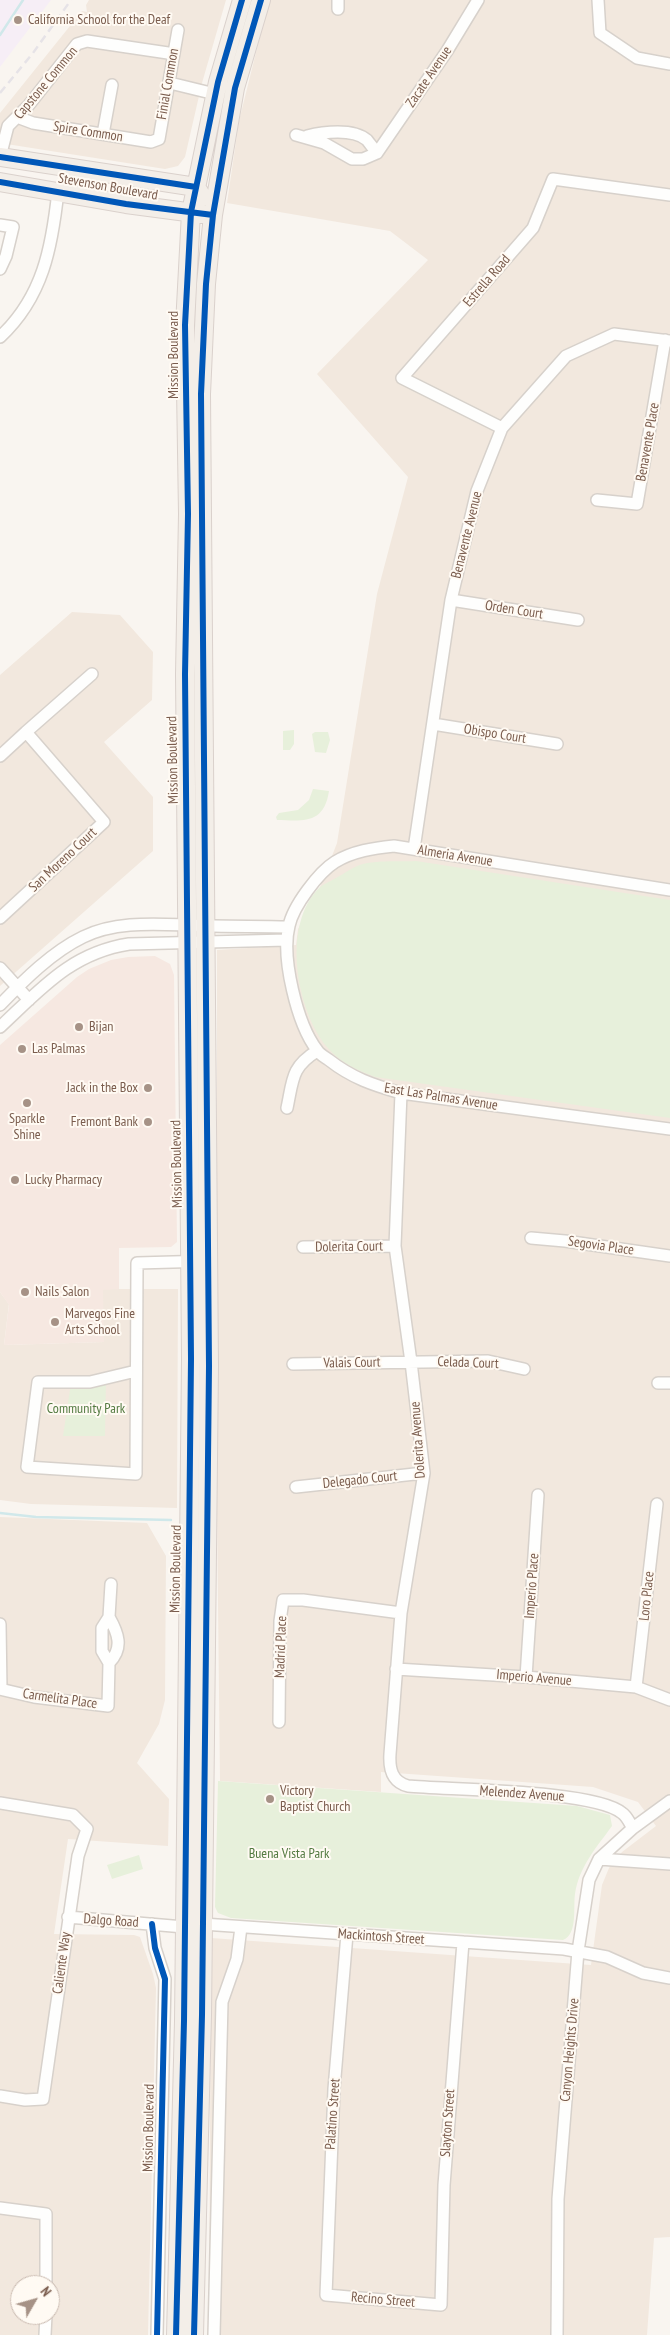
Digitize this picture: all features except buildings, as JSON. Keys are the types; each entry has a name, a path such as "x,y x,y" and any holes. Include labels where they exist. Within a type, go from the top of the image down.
{"main road":[{"name":"Mission Boulevard","path":"176,2335 184,1927 190,1262 185,634 188,464 185,336 191,212 215,94 240,0"},
{"name":"Mission Boulevard","path":"194,2335 203,1924 209,1262 202,394 206,294 212,215 235,88 261,0"},
{"name":"Stevenson Boulevard","path":"0,157 196,187"},
{"path":"0,168 43,176 52,181 58,191 64,183 75,179 139,187 165,182"},
{"name":"Stevenson Boulevard","path":"0,182 212,215"},
{"path":"196,187 212,215"}],"street":[{"name":"Zacate Avenue","path":"377,153 447,51 478,0"},
{"path":"598,0 600,33 637,58 670,64"},
{"name":"Finial Common","path":"159,139 178,30"},
{"name":"Capstone Common","path":"0,157 8,126 77,44 87,41 168,53 174,56"},
{"path":"170,83 215,94"},
{"path":"103,134 112,85"},
{"name":"Spire Common","path":"17,117 33,123 151,142 159,139"},
{"path":"330,133 356,135 366,139 377,153 363,159 352,160 324,143 301,136 330,133"},
{"name":"Estrella Road","path":"502,428 402,378 533,228 553,179 670,195"},
{"path":"0,337 22,313 42,278 50,248 58,191"},
{"path":"0,225 13,227 6,256 0,269"},
{"name":"Benavente Avenue","path":"414,849 451,600 478,491 502,428 566,356 614,334 667,341"},
{"name":"Benavente Place","path":"597,500 637,504 667,341"},
{"name":"Orden Court","path":"451,600 578,620"},
{"path":"0,756 92,674"},
{"name":"Obispo Court","path":"433,724 557,744"},
{"name":"San Moreno Court","path":"0,918 104,822 26,732"},
{"name":"Almeria Avenue","path":"287,940 288,927 292,916 323,872 335,862 365,850 394,846 670,890"},
{"path":"0,1004 61,950 93,932 169,923 188,934 288,927"},
{"path":"0,1027 59,974 77,961 94,953 129,944 188,934 287,940 294,996 317,1051 302,1060 296,1069 287,1108"},
{"path":"0,968 29,1000"},
{"name":"East Las Palmas Avenue","path":"317,1051 341,1069 364,1082 401,1093 670,1129"},
{"name":"Dolerita Avenue","path":"400,1783 393,1776 390,1763 396,1669 401,1613 424,1473 395,1246 401,1093"},
{"name":"Segovia Place","path":"531,1238 566,1241 670,1256"},
{"name":"Dolerita Court","path":"303,1247 395,1246"},
{"path":"136,1371 90,1382 38,1382 27,1467 136,1474 137,1263 209,1262"},
{"name":"Celada Court","path":"411,1362 488,1361 524,1369"},
{"name":"Valais Court","path":"294,1364 411,1362"},
{"name":"Delegado Court","path":"296,1486 424,1473"},
{"name":"Imperio Place","path":"526,1677 538,1494"},
{"name":"Loro Place","path":"636,1687 657,1504"},
{"name":"Carmelita Place","path":"0,1689 34,1697 108,1706 109,1663 102,1651 102,1628 109,1617 111,1584"},
{"name":"Madrid Place","path":"279,1722 280,1621 283,1600 303,1600 401,1613"},
{"name":"Carmelita Place","path":"109,1617 118,1632 118,1645 115,1657 109,1663"},
{"path":"0,1624 0,1689"},
{"name":"Imperio Avenue","path":"396,1669 526,1677 636,1687 670,1700"},
{"name":"Melendez Avenue","path":"400,1783 408,1786 573,1797 602,1803 623,1813 633,1828"},
{"name":"Canyon Heights Drive","path":"558,2335 558,2199 578,1951 589,1880 599,1859 633,1828 670,1801"},
{"name":"Caliente Way","path":"0,1803 73,1815 87,1829 78,1856 68,1917 43,2099 25,2100 0,2096"},
{"path":"599,1859 670,1864"},
{"name":"Dalgo Road","path":"68,1917 184,1927"},
{"name":"Mission Boulevard","path":"152,1924 155,1948 165,1979 158,2335"},
{"name":"Mackintosh Street","path":"184,1927 203,1924 578,1951 607,1957 643,1973 670,1978"},
{"path":"214,2335 222,2002 237,1959 241,1927"},
{"name":"Palatino Street","path":"326,2295 334,2089 347,1934"},
{"name":"Slayton Street","path":"441,2305 444,2185 463,1942"},
{"path":"0,2208 46,2214 46,2275"},
{"name":"Recino Street","path":"326,2295 441,2305"}],"shaded area":[{"name":"California School for the Deaf","path":"0,0 51,0 0,67"},
{"path":"89,0 226,0 202,83 185,157 178,166 165,169 0,143 0,113 82,11 87,12 86,5"},
{"path":"269,0 670,0 670,2237 654,2238 647,2335 209,2335 211,1938 591,1965 602,1885 609,1868 622,1852 656,1826 638,1802 593,1787 381,1772 381,1792 220,1781 217,1514 217,950 296,945 298,929 320,887 337,843 377,594 408,477 317,374 428,260 390,231 227,203 239,121"},
{"path":"72,612 120,615 153,652 152,700 104,742 153,797 153,851 0,986 0,675"},
{"path":"155,956 170,964 174,975 177,1242 171,1247 119,1248 119,1289 103,1290 104,1342 4,1345 9,1305 0,1292 0,1045 77,977 89,969 111,960"},
{"path":"103,1289 178,1289 177,1508 31,1504 0,1500 0,1292 9,1304 4,1345 103,1342"},
{"path":"0,1517 147,1523 166,1556 165,1700 159,1724 137,1763 169,1799 168,1846 68,1839 54,1934 134,1935 140,1937 153,1974 156,1988 148,2335 0,2335"}],"green space":[{"path":"294,730 294,744 290,750 283,750 283,731"},
{"path":"315,732 328,732 330,740 326,753 315,752 312,734"},
{"path":"313,789 329,791 323,810 317,815 304,820 277,820 276,817 279,813 298,810 309,800"},
{"path":"416,861 670,900 670,1118 375,1077 349,1065 327,1047 316,1031 307,1012 297,967 297,944 300,922 308,903 320,887 360,865 376,862"},
{"name":"Community Park","path":"106,1379 105,1436 63,1436 71,1383"},
{"name":"Buena Vista Park","path":"218,1781 577,1806 610,1815 612,1826 589,1858 580,1875 575,1894 573,1926 568,1937 563,1940 231,1918 218,1913 215,1907"},
{"path":"139,1855 143,1869 112,1879 107,1865"}],"waterway":[{"path":"0,35 23,0"},
{"path":"0,1513 36,1517 171,1520"}],"railway":[{"path":"0,93 33,53 71,0"}],"cycle path":[{"path":"176,2335 184,2021 191,1359 185,674 188,514 185,325 191,212 218,82 242,0"},
{"path":"194,2335 202,2015 209,1366 201,394 206,284 213,215 235,88 261,0"},
{"path":"0,157 196,187"},
{"path":"0,182 126,204 213,215"},
{"path":"152,1924 155,1948 165,1979 157,2335"}],"place":[{"name":"California School for the Deaf","path":"18,20"},
{"name":"Bijan","path":"79,1027"},
{"name":"Las Palmas","path":"22,1049"},
{"name":"Jack in the Box","path":"148,1088"},
{"name":"Sparkle Shine","path":"27,1103"},
{"name":"Fremont Bank","path":"148,1122"},
{"name":"Lucky Pharmacy","path":"15,1180"},
{"name":"Nails Salon","path":"25,1292"},
{"name":"Marvegos Fine Arts School","path":"55,1322"},
{"name":"Victory Baptist Church","path":"270,1799"}]}
